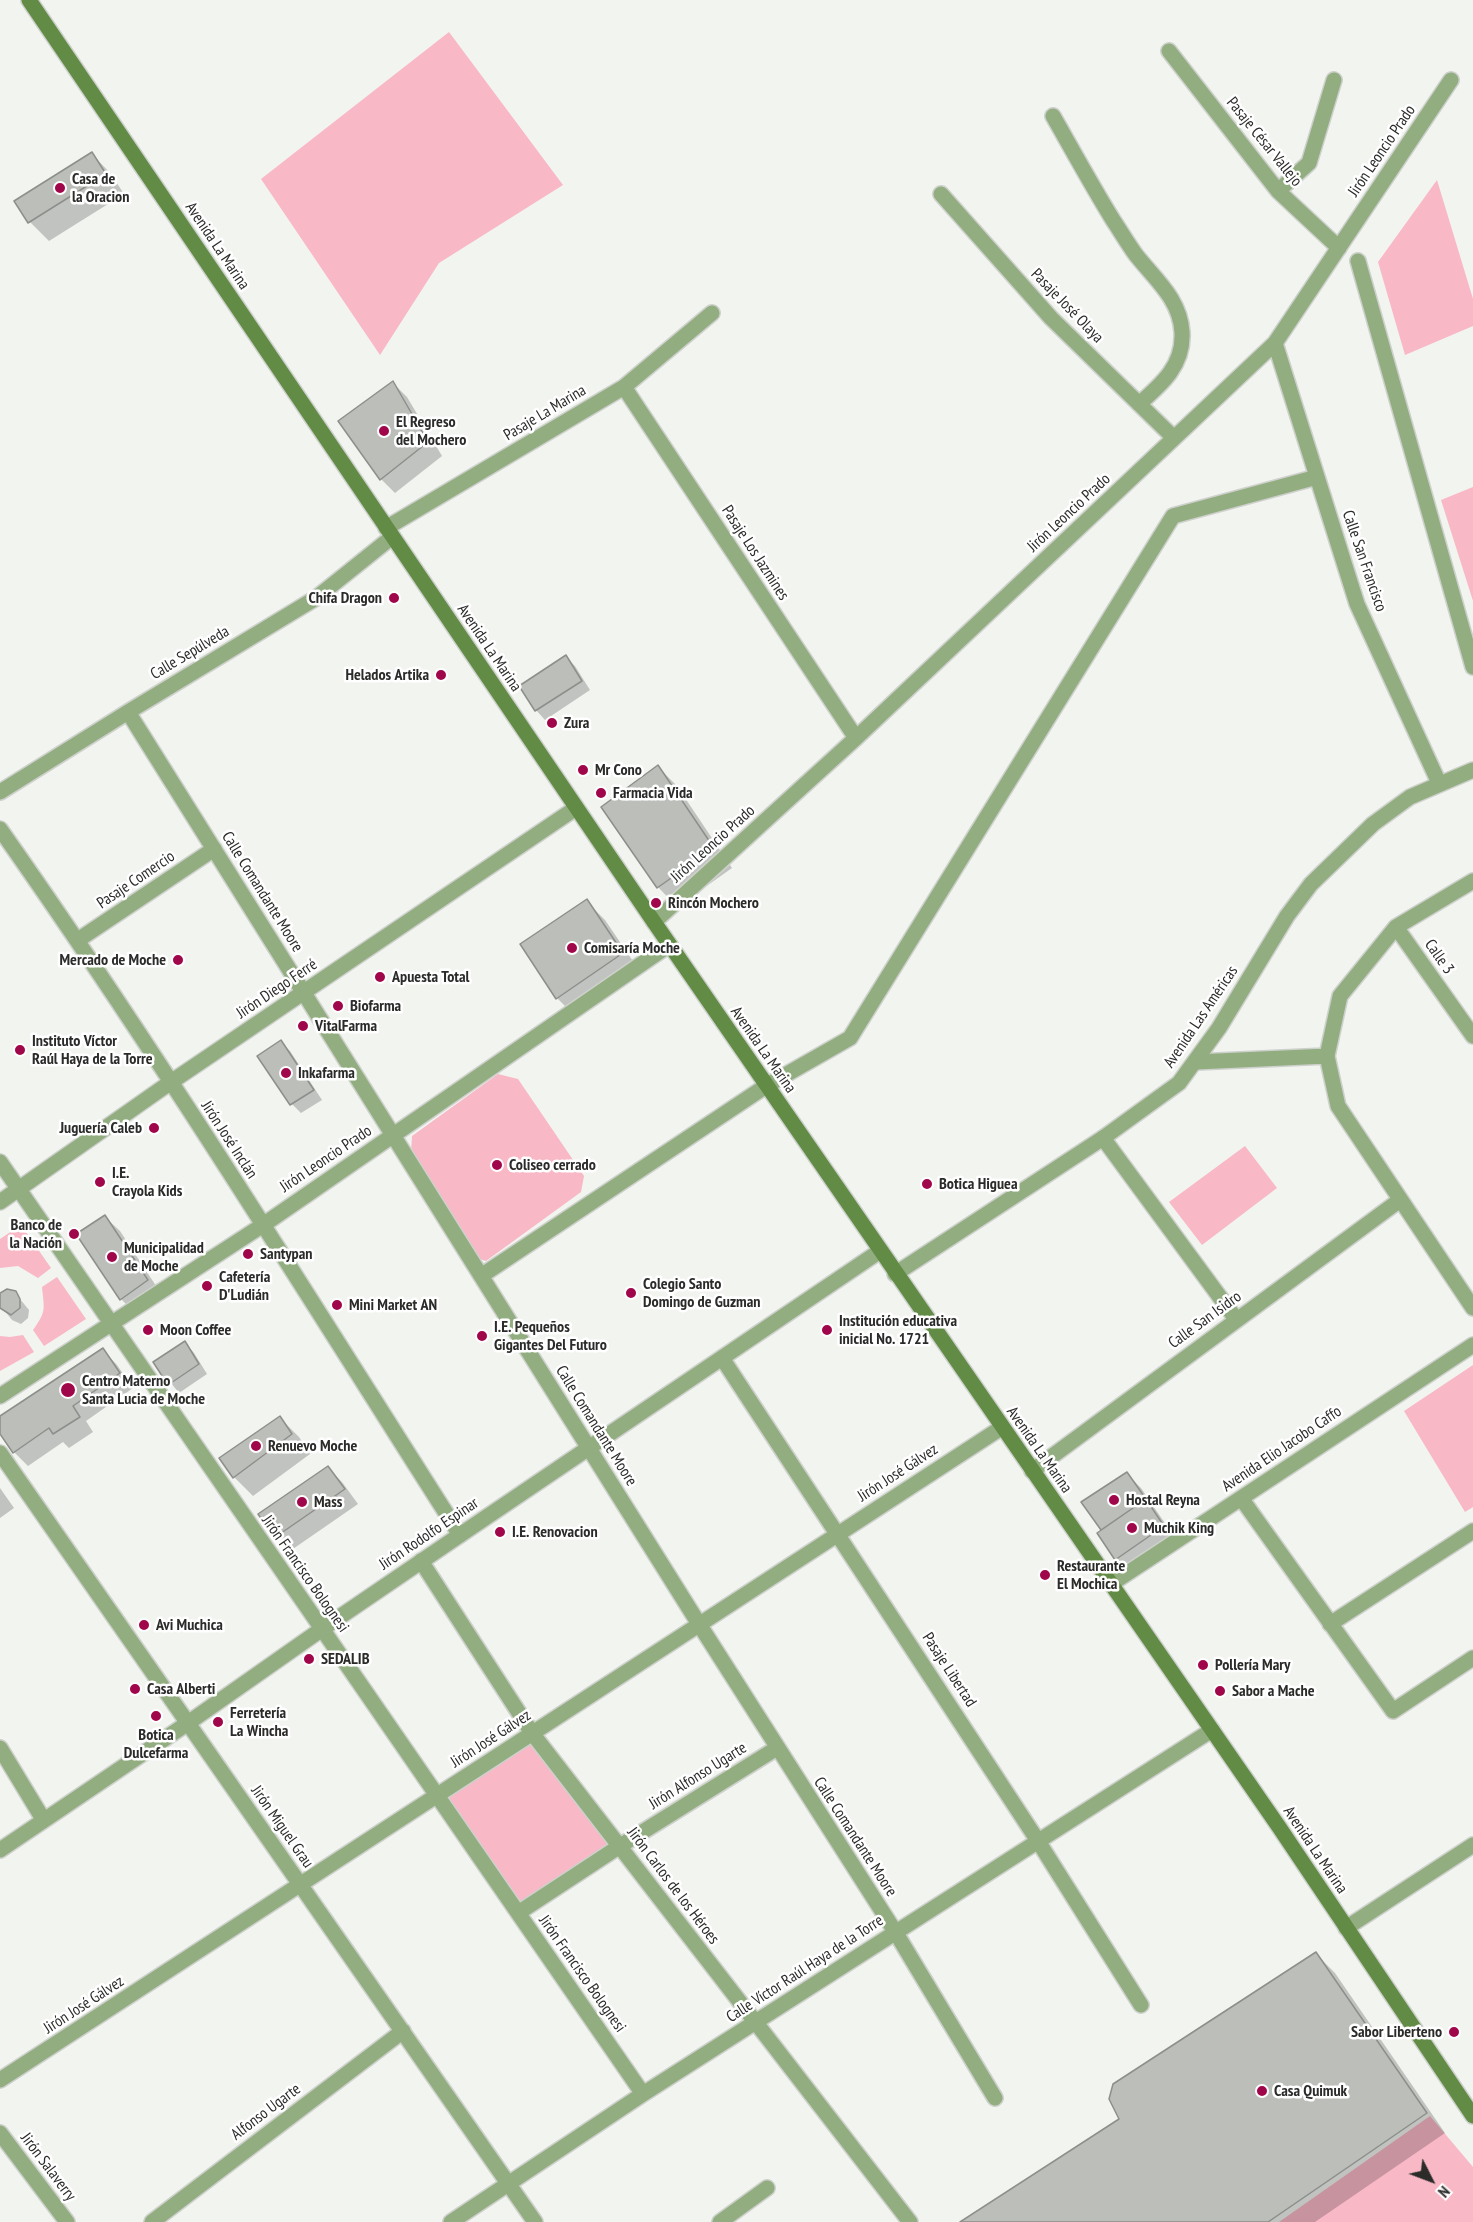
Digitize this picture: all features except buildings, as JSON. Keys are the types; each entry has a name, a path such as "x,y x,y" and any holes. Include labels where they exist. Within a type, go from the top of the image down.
{"main road":[{"name":"Avenida La Marina","path":"29,0 669,945 1212,1730 1473,2116"}],"street":[{"name":"Pasaje César Vallejo","path":"1169,51 1278,191 1339,248"},
{"path":"1278,191 1309,163 1334,80"},
{"name":"Jirón Leoncio Prado","path":"654,922 856,738 1275,343 1451,80"},
{"path":"1053,116 1113,220 1137,256 1166,289 1178,311 1182,343 1176,365 1153,392 1139,404"},
{"name":"Pasaje José Olaya","path":"941,194 1051,318 1174,438"},
{"path":"1358,261 1473,667"},
{"name":"Pasaje La Marina","path":"389,533 624,387 712,313"},
{"name":"Calle San Francisco","path":"1275,343 1357,603 1439,783"},
{"name":"Pasaje Los Jazmines","path":"624,387 856,738"},
{"path":"481,1276 766,1086 850,1038 1173,516 1317,477"},
{"name":"Calle Sepúlveda","path":"0,792 316,598 389,533"},
{"name":"Calle Comandante Moore","path":"128,712 588,1448 896,1933 995,2098"},
{"name":"Avenida Las Américas","path":"895,1274 1103,1138 1179,1083 1219,1028 1287,916 1311,884 1373,824 1410,797 1473,770"},
{"name":"Jirón Diego Ferré","path":"0,1202 171,1082 576,808"},
{"name":"Jirón José Inclán","path":"0,829 78,940 171,1082 459,1535"},
{"name":"Pasaje Comercio","path":"78,940 214,849"},
{"path":"1473,881 1396,927 1340,996 1327,1056 1338,1106 1473,1308"},
{"name":"Calle 3","path":"1396,927 1473,1036"},
{"name":"Jirón Leoncio Prado","path":"0,1396 263,1225 669,945"},
{"path":"1196,1062 1327,1056"},
{"path":"1103,1138 1236,1319"},
{"name":"Jirón Francisco Bolognesi","path":"0,1162 643,2094"},
{"name":"Calle San Isidro","path":"1032,1471 1400,1200"},
{"name":"Jirón Rodolfo Espinar","path":"0,1850 43,1819 188,1724 459,1535 879,1251"},
{"name":"Avenida Elio Jacobo Caffo","path":"1110,1584 1473,1344"},
{"name":"Pasaje Libertad","path":"722,1358 1038,1841 1141,2004"},
{"name":"Jirón José Gálvez","path":"0,2080 1001,1428"},
{"name":"Jirón Miguel Grau","path":"0,1453 535,2222"},
{"path":"1241,1498 1393,1711 1473,1658"},
{"path":"1330,1624 1473,1531"},
{"name":"Jirón Carlos de los Héroes","path":"421,1561 532,1733 910,2222"},
{"name":"Calle Víctor Raúl Haya de la Torre","path":"451,2222 643,2094 1212,1730"},
{"path":"0,1748 43,1819"},
{"name":"Jirón Alfonso Ugarte","path":"518,1914 620,1846 777,1748"},
{"path":"1347,1928 1473,1845"},
{"name":"Alfonso Ugarte","path":"152,2222 403,2031"},
{"name":"Jirón Salaverry","path":"0,2133 67,2222"},
{"path":"720,2222 767,2188"}],"shaded area":[{"path":"449,32 563,185 439,263 380,355 261,179"},
{"path":"1437,180 1473,299 1473,326 1405,355 1378,262"},
{"path":"1473,487 1473,601 1441,500"},
{"name":"Coliseo cerrado","path":"498,1074 518,1079 584,1176 581,1192 486,1261 476,1258 411,1153 412,1136"},
{"path":"1245,1146 1277,1188 1202,1245 1169,1202"},
{"path":"21,1225 51,1268 38,1278 18,1266 0,1268 0,1239"},
{"path":"57,1277 86,1319 44,1346 33,1330 44,1310 42,1287"},
{"path":"23,1335 34,1352 0,1371 0,1336"},
{"path":"1473,1365 1473,1507 1465,1512 1404,1411"},
{"path":"533,1740 614,1845 518,1907 443,1798"},
{"path":"1430,2116 1473,2167 1473,2222 1279,2222"}],"place":[{"name":"Casa de la Oracion","path":"60,188"},
{"name":"El Regreso del Mochero","path":"384,431"},
{"name":"Chifa Dragon","path":"394,598"},
{"name":"Helados Artika","path":"441,675"},
{"name":"Zura","path":"552,723"},
{"name":"Mr Cono","path":"583,770"},
{"name":"Farmacia Vida","path":"601,793"},
{"name":"Rincón Mochero","path":"656,903"},
{"name":"Comisaría Moche","path":"572,948"},
{"name":"Mercado de Moche","path":"178,960"},
{"name":"Apuesta Total","path":"380,977"},
{"name":"Biofarma","path":"338,1006"},
{"name":"VitalFarma","path":"303,1026"},
{"name":"Instituto Víctor Raúl Haya de la Torre","path":"20,1050"},
{"name":"Inkafarma","path":"286,1073"},
{"name":"Juguería Caleb","path":"154,1128"},
{"name":"Coliseo cerrado","path":"497,1165"},
{"name":"I.E. Crayola Kids","path":"100,1182"},
{"name":"Botica Higuea","path":"927,1184"},
{"name":"Banco de la Nación","path":"74,1234"},
{"name":"Santypan","path":"248,1254"},
{"name":"Municipalidad de Moche","path":"112,1257"},
{"name":"Cafetería D'Ludián","path":"207,1286"},
{"name":"Colegio Santo Domingo de Guzman","path":"631,1293"},
{"name":"Mini Market AN","path":"337,1305"},
{"name":"Moon Coffee","path":"148,1330"},
{"name":"Institución educativa inicial No. 1721","path":"827,1330"},
{"name":"I.E. Pequeños Gigantes Del Futuro","path":"482,1336"},
{"name":"Centro Materno Santa Lucia de Moche","path":"68,1390"},
{"name":"Renuevo Moche","path":"256,1446"},
{"name":"Hostal Reyna","path":"1114,1500"},
{"name":"Mass","path":"302,1502"},
{"name":"Muchik King","path":"1132,1528"},
{"name":"I.E. Renovacion","path":"500,1532"},
{"name":"Restaurante El Mochica","path":"1045,1575"},
{"name":"Avi Muchica","path":"144,1625"},
{"name":"SEDALIB","path":"309,1659"},
{"name":"Pollería Mary","path":"1203,1665"},
{"name":"Casa Alberti","path":"135,1689"},
{"name":"Sabor a Mache","path":"1220,1691"},
{"name":"Botica Dulcefarma","path":"156,1716"},
{"name":"Ferretería La Wincha","path":"218,1722"},
{"name":"Sabor Liberteno","path":"1454,2032"},
{"name":"Casa Quimuk","path":"1262,2091"}]}
